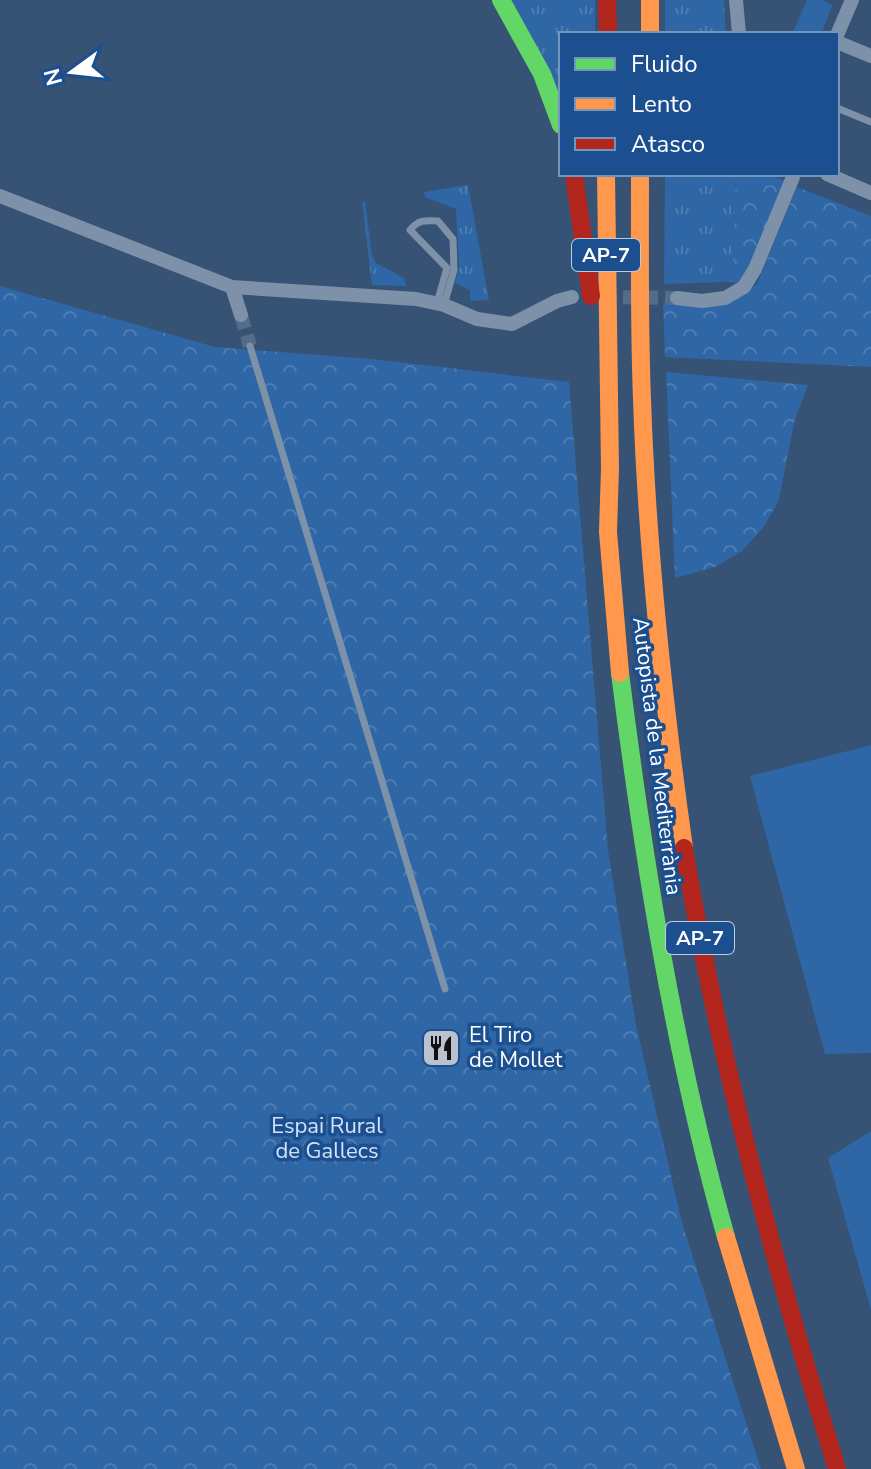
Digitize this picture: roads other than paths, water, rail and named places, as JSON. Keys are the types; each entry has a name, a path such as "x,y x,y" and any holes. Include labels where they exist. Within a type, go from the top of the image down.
{"highway":[{"path":"501,0 542,74 559,120"},
{"path":"607,0 608,32"},
{"path":"639,0 639,32"},
{"path":"650,0 650,32"},
{"path":"574,176 601,336"},
{"name":"Autopista de la Mediterrània","path":"606,176 601,336 610,468 607,506 619,661 652,905 696,1121 753,1336 796,1469"},
{"name":"Autopista de la Mediterrània","path":"640,176 642,397 658,627 684,849 710,993 749,1167 837,1469"},
{"path":"641,301 649,259 650,176"},
{"path":"753,1336 781,1469"},
{"path":"822,1421 849,1469"}],"street":[{"path":"736,0 739,32"},
{"path":"838,32 852,0"},
{"path":"839,43 871,56"},
{"path":"677,298 702,301 725,298 744,287 755,269 793,176"},
{"path":"832,176 871,193"},
{"path":"0,196 232,287 416,299 441,304 477,319 512,324 557,301 572,297"},
{"path":"232,287 241,315"}],"lane":[{"path":"839,109 871,122"},
{"path":"425,220 438,221 453,239 454,270 441,304 447,268 410,230 416,223 425,220"},
{"path":"250,346 445,989"}],"tunnel":[{"path":"602,297 677,298"},
{"path":"241,315 250,346"}],"place":[{"name":"El Tiro de Mollet","path":"441,1048"}],"park label":[{"name":"Espai Rural de Gallecs","path":"327,1138"}]}
